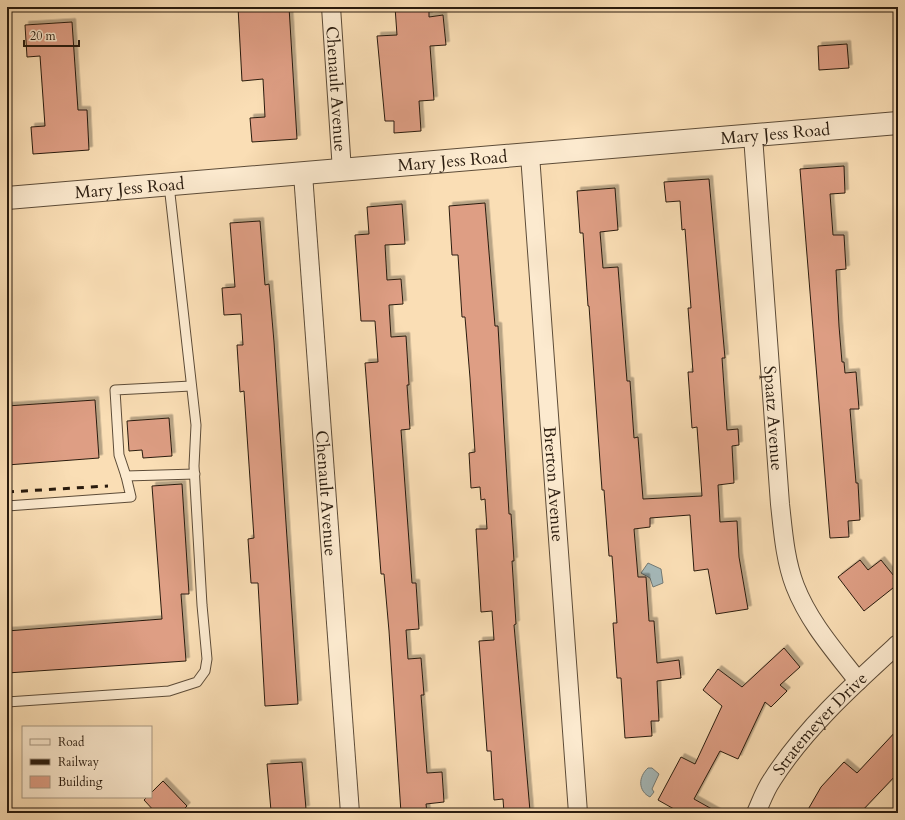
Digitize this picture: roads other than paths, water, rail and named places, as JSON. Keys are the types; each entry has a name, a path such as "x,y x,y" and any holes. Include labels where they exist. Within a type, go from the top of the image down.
{"street":[{"name":"Chenault Avenue","path":"331,7 342,171"},
{"name":"Mary Jess Road","path":"7,198 898,123"},
{"name":"Spaatz Avenue","path":"753,136 784,544 795,585 815,625 858,681"},
{"name":"Brerton Avenue","path":"530,155 578,813"},
{"name":"Chenault Avenue","path":"303,174 350,813"},
{"name":"Stratemeyer Drive","path":"756,813 771,781 804,737 858,681 898,644"}],"lane":[{"path":"7,702 169,691 197,682 205,671 207,659 202,605 195,474 196,425 169,185"},
{"path":"7,506 131,497 119,455 115,390 191,386"},
{"path":"126,476 195,474"}],"railway":[{"path":"7,492 108,486"}]}
